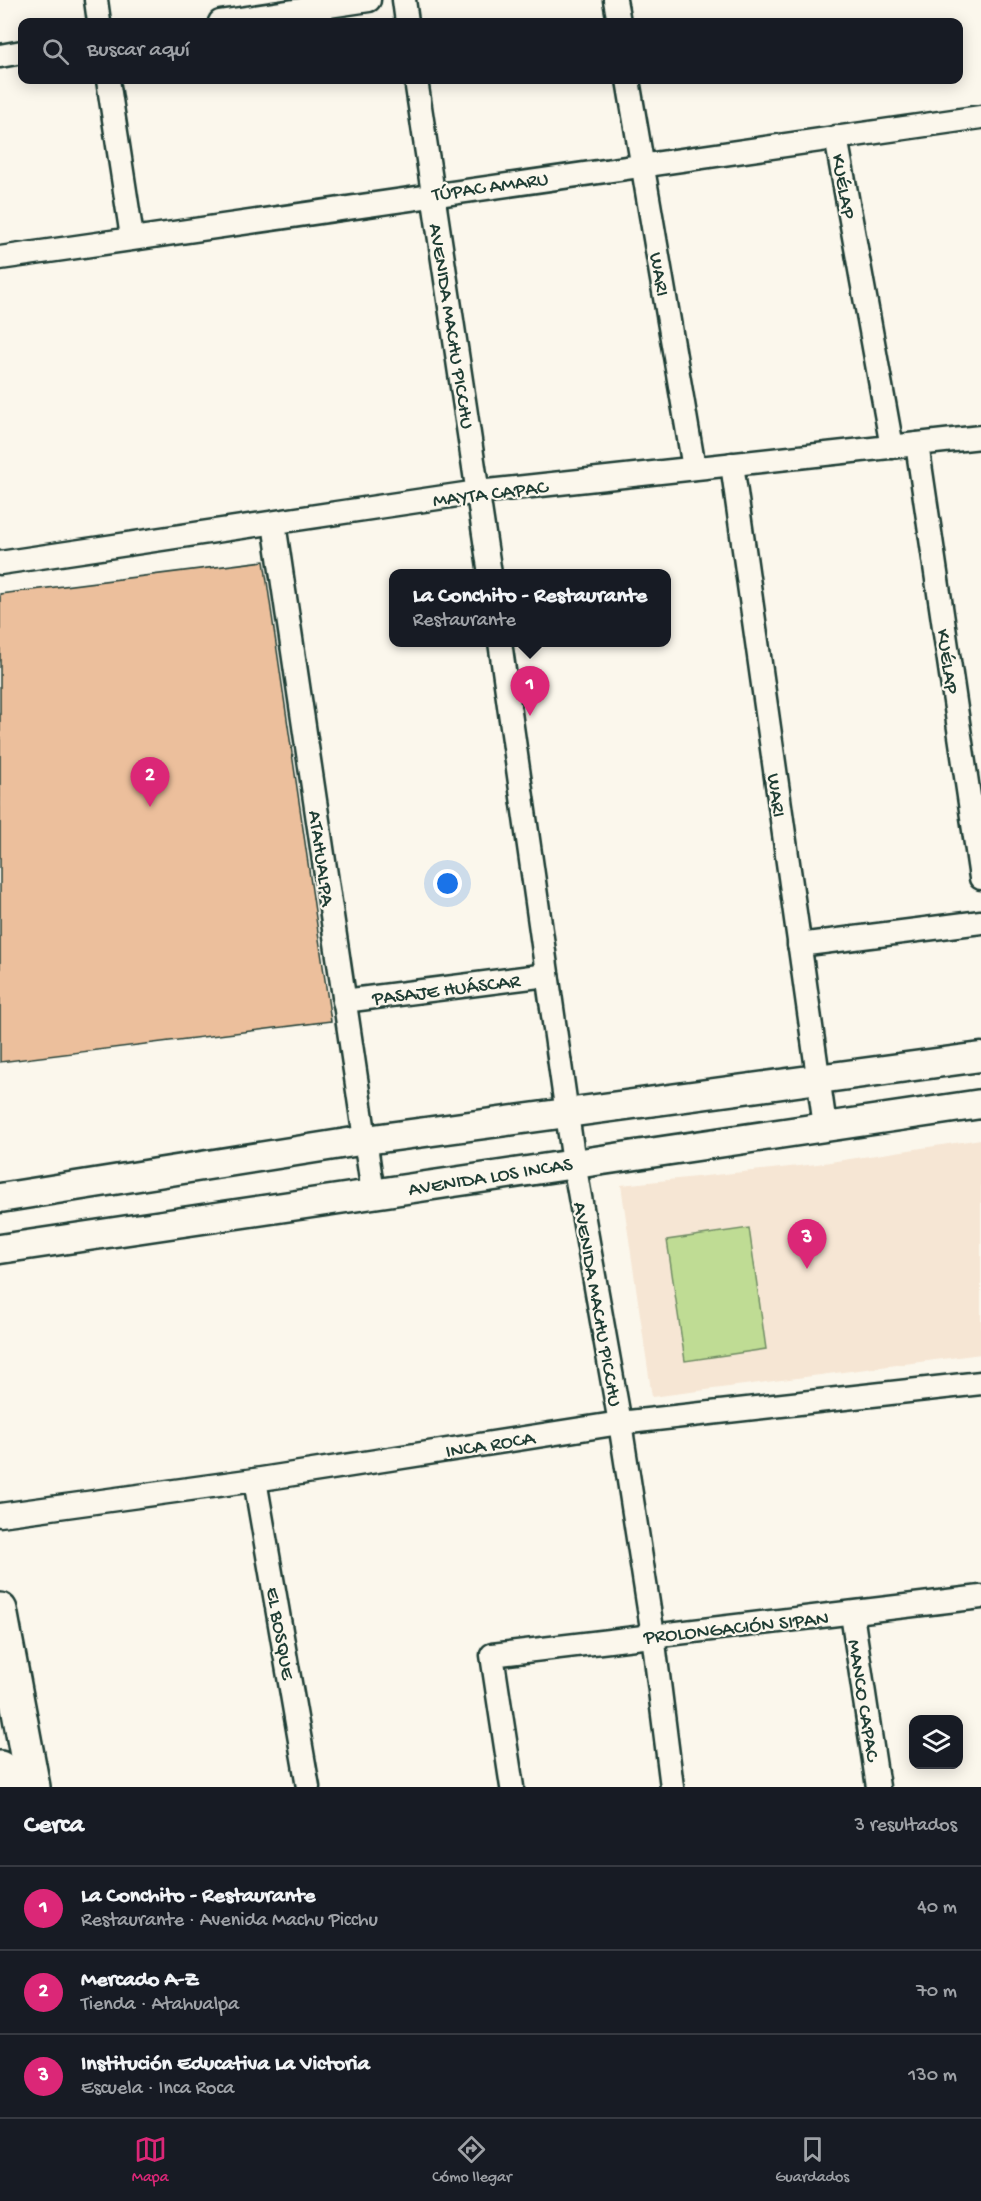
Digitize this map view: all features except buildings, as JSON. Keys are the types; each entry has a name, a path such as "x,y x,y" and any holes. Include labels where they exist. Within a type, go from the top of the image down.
{"highway":[{"path":"0,1610 33,1787"},
{"path":"0,1768 4,1787"}],"street":[{"path":"96,0 98,18"},
{"path":"247,18 369,0"},
{"path":"404,0 406,18"},
{"path":"615,0 618,18"},
{"path":"0,56 18,53"},
{"path":"109,84 132,237"},
{"name":"AVENIDA MACHU PICCHU","path":"417,84 489,569"},
{"name":"WARI","path":"629,84 694,468"},
{"name":"TÚPAC AMARU","path":"0,258 132,237 981,117"},
{"name":"KUÉLAP","path":"836,137 892,447"},
{"name":"MAYTA CAPAC","path":"0,563 478,492 981,437"},
{"name":"KUÉLAP","path":"917,444 981,878"},
{"name":"WARI","path":"732,464 825,1126"},
{"name":"ATAHUALPA","path":"274,524 374,1193"},
{"name":"AVENIDA MACHU PICCHU","path":"501,647 574,1163 620,1423 653,1635 672,1787"},
{"path":"800,945 981,922"},
{"name":"PASAJE HUÁSCAR","path":"344,1001 547,975"},
{"path":"0,1198 366,1140 981,1057"},
{"name":"AVENIDA LOS INCAS","path":"0,1249 981,1104"},
{"name":"INCA ROCA","path":"0,1515 255,1480 620,1423 981,1383"},
{"name":"EL BOSQUE","path":"255,1480 309,1787"},
{"name":"PROLONGACIÓN SIPAN","path":"512,1787 492,1655 981,1598"},
{"name":"MANCO CAPAC","path":"852,1614 878,1787"}],"shaded area":[{"path":"981,1139 981,1354 652,1397 621,1185 817,1164"}],"green space":[{"path":"749,1228 766,1349 685,1361 667,1240"}],"place":[{"name":"La Conchito - Restaurante","path":"530,716"},
{"name":"Mercado A-Z","path":"150,807"},
{"name":"Institución Educativa La Victoria","path":"807,1269"}]}
